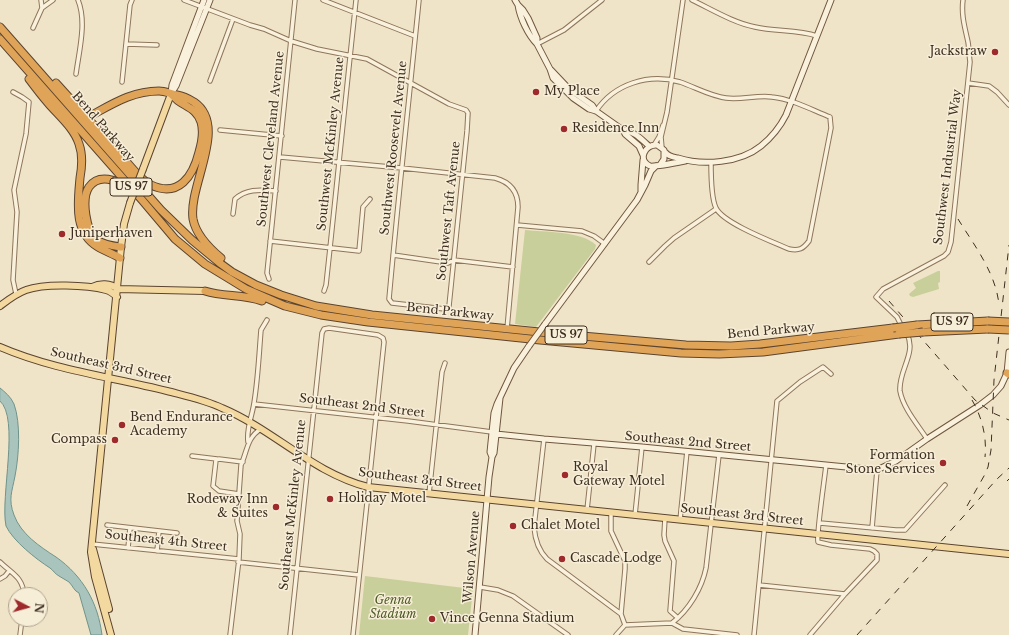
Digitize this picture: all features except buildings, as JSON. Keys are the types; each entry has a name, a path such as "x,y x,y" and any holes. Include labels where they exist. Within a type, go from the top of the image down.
{"highway":[{"path":"0,26 20,44 146,182 162,188 176,187 188,179 195,166 202,141 202,127 197,114 191,108 179,102 171,94"},
{"name":"Bend Parkway","path":"0,26 161,210 198,245 221,264 245,279 281,295 316,306 372,315 671,344 731,346 776,343 917,325 958,322 988,325 1009,330"},
{"path":"0,40 48,104 70,128 76,137 81,154 78,200 80,224 84,233 94,244 120,258"},
{"name":"Bend Parkway","path":"0,40 175,239 205,264 246,289 285,306 321,315 368,322 540,340 689,353 726,354 771,351 899,334 1009,322"},
{"path":"84,114 92,115 134,94 142,92 161,91 181,95 198,105 208,122 208,136 193,205 193,218 196,229 204,243 245,279"},
{"path":"121,247 106,244 97,240 91,233 87,224 85,202 86,193 89,187 97,180 113,180 122,184 142,200"},
{"path":"205,291 215,294 247,297 285,306"}],"main road":[{"path":"111,635 95,577 91,552 121,247 124,224 130,203 171,94"},
{"path":"92,287 98,284 112,285 118,289 205,291"},
{"path":"0,306 16,294 45,286 92,287 106,290 117,297"},
{"name":"Southeast 3rd Street","path":"0,347 45,362 145,385 205,401 223,408 250,422 308,460 338,477 368,487 1009,554"},
{"path":"92,546 115,635"}],"street":[{"path":"41,0 42,8"},
{"path":"33,28 42,8 53,0"},
{"path":"76,74 82,20 78,0"},
{"path":"122,82 130,5 132,0"},
{"path":"184,0 264,29 291,41 317,49 367,59 411,82"},
{"path":"204,0 204,8"},
{"path":"171,94 176,86 204,8 210,0"},
{"name":"Southwest Cleveland Avenue","path":"269,279 267,273 270,241 296,0"},
{"path":"324,0 416,36"},
{"name":"Southwest McKinley Avenue","path":"324,291 326,285 356,0"},
{"name":"Southwest Roosevelt Avenue","path":"419,0 389,299 392,303 445,309"},
{"path":"537,44 564,30 602,0"},
{"path":"658,166 664,159 662,137 683,0"},
{"path":"692,0 748,26 801,32 817,36"},
{"path":"516,2 532,40 537,44 553,78 566,92 582,104 589,109 596,111 623,130 625,134 639,146 645,161 650,166 658,166 684,161 711,162 739,157 761,147 780,127 792,102 831,0"},
{"name":"Southwest Industrial Way","path":"927,439 905,405 900,391 901,375 910,352 909,338 897,317 876,297 883,289 944,256 948,252 970,62 962,17 963,0"},
{"path":"210,81 233,19"},
{"path":"126,44 157,45"},
{"path":"596,111 601,103 620,88 642,80 653,79 671,81 726,98 771,97 792,102 830,118 831,128 809,241 804,247 798,250 789,249 737,225 723,216 716,209 712,188 711,162"},
{"name":"Southwest Taft Avenue","path":"411,82 449,104 466,110 468,113 449,306 445,309"},
{"path":"968,83 989,86 998,92 1009,105"},
{"path":"13,92 28,102 26,134 14,190 17,212 13,280 16,294"},
{"path":"641,191 644,151 659,137 664,124"},
{"path":"220,130 282,136"},
{"path":"623,130 628,130 651,145 663,150 672,157 684,161"},
{"path":"280,157 402,168 498,179 512,187 518,199 507,329"},
{"name":"Wilson Avenue","path":"475,635 487,500 492,457 494,453 494,433 499,401 514,368 637,200 641,191 646,185 651,171 658,166"},
{"path":"233,214 235,200 243,194 256,190 276,191"},
{"path":"270,241 359,251 363,207 370,199"},
{"path":"649,262 674,238 716,209"},
{"path":"517,225 580,231 592,235 605,244"},
{"path":"393,255 448,263 454,260 513,267"},
{"path":"248,443 247,436 254,404 261,330 267,320"},
{"name":"Southeast McKinley Avenue","path":"290,635 313,410 322,333 324,329 329,328 378,335 383,338 384,342 376,417"},
{"path":"872,528 877,470 896,461 987,400 1001,386 1008,374 1009,352"},
{"path":"429,494 442,372 445,363"},
{"path":"754,635 777,401 800,382 823,367 832,374"},
{"name":"Southeast 2nd Street","path":"254,404 376,417 544,440 687,451 877,470"},
{"path":"353,635 376,417"},
{"path":"230,635 240,534 237,521 241,465 248,443 253,434 261,429"},
{"path":"544,440 534,527 535,537 539,548 544,556 621,614"},
{"path":"587,510 594,444"},
{"path":"635,515 642,447"},
{"path":"680,520 687,451"},
{"path":"616,635 625,625 672,623 678,618 694,597 704,578 719,455"},
{"path":"192,456 243,462"},
{"path":"219,459 216,460 213,486 219,491 239,494"},
{"path":"817,534 820,523 826,465"},
{"name":"Southeast 3rd Street","path":"820,523 905,530 945,485"},
{"path":"611,513 611,531 625,561 621,614 625,625"},
{"path":"665,518 665,541 674,561 670,611 678,618"},
{"path":"107,525 177,532"},
{"path":"128,548 130,528"},
{"path":"157,551 159,531"},
{"name":"Southeast 3rd Street","path":"817,534 818,542 830,545 874,550 878,558 845,594"},
{"name":"Southeast 4th Street","path":"92,546 157,551 359,574"},
{"path":"0,562 20,580 23,587"},
{"path":"0,579 9,571"},
{"path":"759,585 845,594"},
{"path":"480,587 498,590 513,596 568,635"},
{"path":"810,635 845,594"},
{"path":"672,623 683,629 707,634 737,635"}],"green space":[{"path":"525,230 552,232 582,237 590,240 596,245 595,249 536,327 515,324"},
{"path":"940,271 940,282 938,283 939,289 913,297 910,296 909,294 916,288 913,283"},
{"name":"Genna Stadium","path":"365,576 473,589 468,635 359,635"}],"water":[{"path":"0,388 13,401 18,420 18,459 11,500 14,515 17,522 26,534 37,544 66,564 88,591 97,612 102,635 91,635 79,593 69,582 25,549 9,532 6,526 5,497 9,424 6,410 0,401"}],"railway":[{"path":"958,219 989,271 994,282 999,305"},
{"path":"967,506 988,467 991,450 994,380 1009,245"},
{"path":"889,301 975,400 993,413 1009,420"},
{"path":"972,400 979,413 983,427 985,457"},
{"path":"857,635 997,479 1009,468"}],"place":[{"name":"Jackstraw","path":"995,52"},
{"name":"My Place","path":"536,92"},
{"name":"Residence Inn","path":"564,129"},
{"name":"Juniperhaven","path":"62,234"},
{"name":"Bend Endurance Academy","path":"122,425"},
{"name":"Compass","path":"115,440"},
{"name":"Formation Stone Services","path":"943,463"},
{"name":"Royal Gateway Motel","path":"565,475"},
{"name":"Holiday Motel","path":"330,499"},
{"name":"Rodeway Inn & Suites","path":"276,507"},
{"name":"Chalet Motel","path":"513,526"},
{"name":"Cascade Lodge","path":"562,559"},
{"name":"Vince Genna Stadium","path":"432,619"}]}
